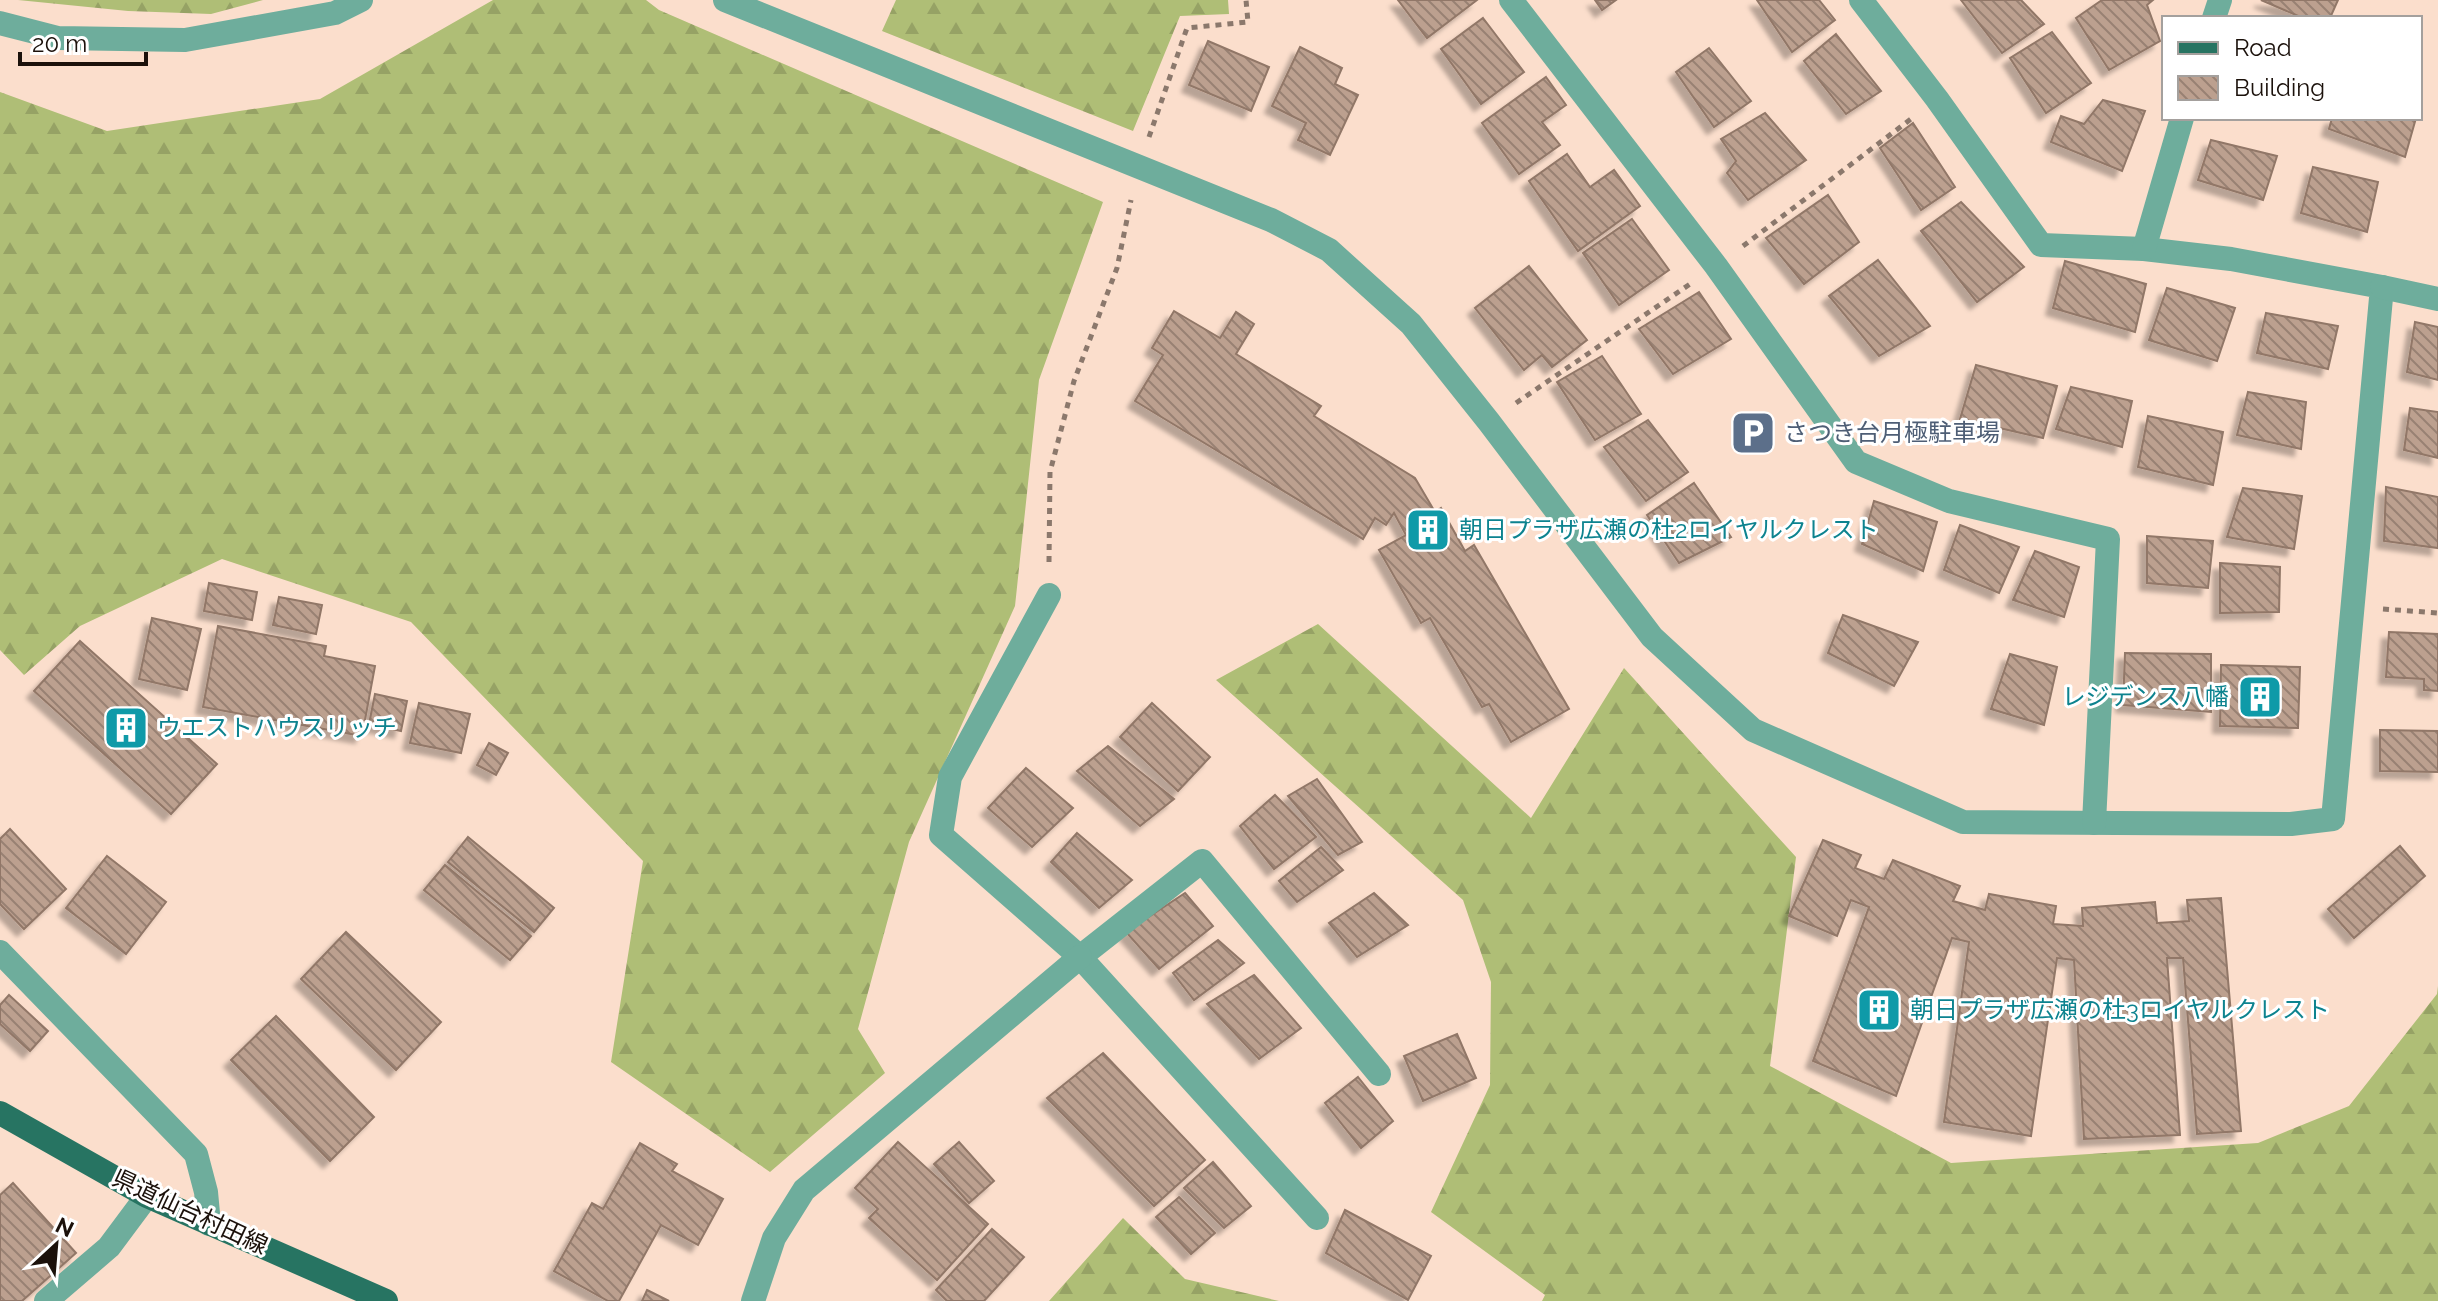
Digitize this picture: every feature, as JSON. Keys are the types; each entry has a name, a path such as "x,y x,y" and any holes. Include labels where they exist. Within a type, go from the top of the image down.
{"main road":[{"name":"県道仙台村田線","path":"0,1113 147,1196 386,1301"}],"street":[{"path":"0,23 58,38 185,40 335,13 361,0"},
{"path":"725,0 1271,220 1329,250 1411,324 1652,637 1753,730 1963,822 2291,824 2333,819 2382,287"},
{"path":"1511,0 1716,266 1856,462 1949,501 2108,539 2094,823"},
{"path":"1861,0 1937,99 2041,245 2144,249 2231,259 2438,299"},
{"path":"2144,249 2181,120"},
{"path":"1049,595 950,777 941,835 1080,957 1317,1218"},
{"path":"753,1301 774,1238 804,1190 1080,957 1202,861 1379,1074"},
{"path":"0,952 196,1154 206,1192 209,1224"},
{"path":"46,1301 109,1247 147,1196"}],"path":[{"path":"1049,595 1050,472 1074,381 1117,268 1138,168 1187,28 1248,22 1246,0"},
{"path":"1489,422 1716,266 1937,99"},
{"path":"2353,607 2438,613"}],"green space":[{"path":"18,0 263,0 211,14 128,11"},
{"path":"493,0 646,0 659,10 1103,202 1039,380 1015,606 909,842 858,1029 885,1073 770,1172 611,1062 643,861 411,622 222,559 80,626 24,675 0,650 0,92 107,131 320,99"},
{"path":"896,0 1228,0 1229,14 1180,16 1133,131 882,31"},
{"path":"1318,624 1531,818 1624,668 1796,857 1770,1066 1951,1163 2258,1143 2349,1106 2437,994 2438,986 2438,1301 1542,1301 1545,1295 1431,1212 1490,1085 1491,982 1463,900 1216,680"},
{"path":"1123,1218 1185,1279 1279,1301 1049,1301"}],"building":[{"path":"1398,0 1477,0 1427,38"},
{"path":"1595,0 1616,0 1602,10"},
{"path":"1757,0 1819,0 1835,20 1792,52"},
{"path":"1961,0 2021,0 2044,24 2002,53"},
{"path":"2102,0 2153,0 2147,5 2160,41 2109,70 2076,18"},
{"path":"2261,0 2338,0 2331,16 2298,16"},
{"path":"1483,18 1524,72 1481,104 1441,49"},
{"path":"2052,32 2091,83 2046,113 2010,58"},
{"path":"1836,34 1881,91 1846,114 1804,61"},
{"path":"1208,41 1269,67 1251,111 1189,85"},
{"path":"1300,47 1342,68 1335,84 1358,95 1330,155 1298,140 1306,123 1272,106"},
{"path":"1709,48 1751,101 1714,127 1676,72"},
{"path":"1546,77 1566,105 1542,122 1560,145 1519,174 1482,123"},
{"path":"2103,100 2145,111 2122,171 2051,142 2061,116 2084,124"},
{"path":"1765,113 1806,160 1748,200 1727,173 1736,161 1721,139"},
{"path":"2331,120 2415,120 2405,157 2329,129"},
{"path":"1913,123 1955,187 1921,210 1880,148"},
{"path":"2211,140 2277,156 2263,200 2198,180"},
{"path":"1567,154 1590,187 1614,170 1640,206 1578,251 1529,181"},
{"path":"2313,167 2378,182 2367,232 2301,213"},
{"path":"1828,195 1859,242 1804,284 1766,238"},
{"path":"1961,202 2024,267 1977,302 1921,231"},
{"path":"1632,219 1669,270 1619,305 1583,253"},
{"path":"1878,260 1930,326 1879,356 1829,296"},
{"path":"2065,261 2146,284 2135,332 2053,308"},
{"path":"1529,266 1587,340 1552,367 1542,355 1524,370 1475,308"},
{"path":"2167,288 2235,308 2217,361 2149,340"},
{"path":"1699,292 1731,339 1673,374 1639,329"},
{"name":"朝日プラザ広瀬の杜2ロイヤルクレスト","path":"1174,311 1220,338 1236,312 1254,324 1236,354 1321,406 1314,416 1415,478 1435,512 1441,508 1465,551 1474,545 1569,709 1511,742 1489,704 1482,707 1430,618 1421,623 1379,550 1406,535 1394,513 1386,525 1375,518 1363,539 1135,401 1163,355 1152,348"},
{"path":"2266,313 2338,326 2328,369 2257,353"},
{"path":"2415,322 2438,327 2438,380 2407,372"},
{"path":"1602,356 1641,414 1595,440 1557,382"},
{"path":"1976,365 2057,386 2043,438 1960,419"},
{"path":"2071,387 2132,401 2122,447 2056,429"},
{"path":"2248,392 2306,402 2301,449 2237,435"},
{"path":"2410,408 2438,412 2438,458 2404,450"},
{"path":"2148,416 2223,432 2213,485 2138,467"},
{"path":"1648,420 1688,472 1646,501 1604,447"},
{"path":"1694,483 1731,537 1679,563 1647,515"},
{"path":"2386,487 2438,497 2438,548 2384,541"},
{"path":"2243,488 2302,496 2294,549 2227,537"},
{"path":"1874,501 1937,522 1923,571 1862,544"},
{"path":"1960,525 2019,547 1999,593 1944,570"},
{"path":"2147,536 2213,541 2208,588 2147,583"},
{"path":"2035,551 2079,567 2064,617 2013,600"},
{"path":"2220,563 2280,567 2279,612 2220,613"},
{"path":"209,583 257,592 252,620 204,611"},
{"path":"279,597 322,605 316,634 273,625"},
{"path":"1843,615 1918,642 1894,686 1828,653"},
{"path":"152,618 201,629 187,690 139,679"},
{"path":"218,626 326,646 324,656 375,666 362,736 203,707"},
{"path":"2389,632 2438,634 2438,691 2424,690 2424,679 2386,677"},
{"name":"ウエストハウスリッチ","path":"80,641 217,764 171,814 34,691"},
{"path":"2125,653 2211,654 2211,712 2123,705"},
{"path":"2010,654 2057,667 2044,725 1991,709"},
{"name":"レジデンス八幡","path":"2221,665 2300,667 2298,728 2220,726"},
{"path":"375,694 407,701 401,731 369,724"},
{"path":"419,703 470,714 461,753 410,743"},
{"path":"1152,703 1210,757 1178,791 1120,737"},
{"path":"2380,730 2438,731 2438,772 2380,771"},
{"path":"489,743 508,753 496,775 477,765"},
{"path":"1108,746 1174,799 1140,826 1077,771"},
{"path":"1026,768 1073,808 1032,847 988,808"},
{"path":"1317,779 1362,842 1338,855 1288,796"},
{"path":"1275,795 1316,837 1274,869 1240,826"},
{"path":"10,829 66,889 24,929 0,904 0,839"},
{"path":"1077,833 1132,880 1099,908 1051,862"},
{"path":"468,837 554,908 534,932 448,862"},
{"name":"朝日プラザ広瀬の杜3ロイヤルクレスト","path":"1823,840 1861,855 1855,868 1884,879 1893,860 1960,886 1953,901 1985,910 1989,894 2056,906 2053,924 2083,926 2082,908 2155,902 2157,923 2189,921 2187,900 2221,898 2241,1131 2197,1134 2183,958 2167,958 2180,1135 2084,1139 2074,960 2057,958 2031,1136 1944,1122 1969,942 1952,938 1896,1096 1813,1061 1869,907 1851,900 1837,936 1789,916"},
{"path":"2400,846 2425,876 2354,938 2328,909"},
{"path":"1321,847 1343,870 1297,902 1279,881"},
{"path":"107,856 166,902 126,954 66,908"},
{"path":"445,865 531,936 510,960 424,890"},
{"path":"1185,893 1213,926 1159,969 1126,932"},
{"path":"1374,893 1408,925 1357,957 1329,923"},
{"path":"346,932 441,1022 396,1070 301,979"},
{"path":"1218,940 1244,963 1194,1000 1173,973"},
{"path":"1254,975 1301,1028 1259,1059 1207,1004"},
{"path":"9,995 48,1031 30,1051 0,1024 0,1005"},
{"path":"276,1016 374,1117 330,1161 231,1060"},
{"path":"1457,1034 1476,1078 1423,1101 1404,1056"},
{"path":"1103,1053 1205,1160 1154,1206 1047,1098"},
{"path":"1358,1077 1393,1121 1361,1148 1325,1103"},
{"path":"898,1142 988,1224 937,1280 869,1218 878,1209 855,1188"},
{"path":"959,1142 994,1181 969,1203 934,1164"},
{"path":"640,1143 677,1164 672,1171 723,1199 698,1245 661,1225 619,1301 608,1301 554,1271 592,1203 603,1209"},
{"path":"1213,1162 1251,1206 1224,1228 1184,1188"},
{"path":"13,1183 76,1253 22,1301 0,1301 0,1195"},
{"path":"1179,1197 1215,1233 1191,1254 1156,1217"},
{"path":"1345,1210 1431,1256 1408,1300 1326,1253"},
{"path":"992,1229 1024,1257 984,1301 947,1301 936,1290"},
{"path":"647,1290 669,1301 642,1301"}],"place":[{"name":"さつき台月極駐車場","path":"1753,433"},
{"name":"朝日プラザ広瀬の杜2ロイヤルクレスト","path":"1428,530"},
{"name":"レジデンス八幡","path":"2260,697"},
{"name":"ウエストハウスリッチ","path":"126,728"},
{"name":"朝日プラザ広瀬の杜3ロイヤルクレスト","path":"1879,1010"}]}
